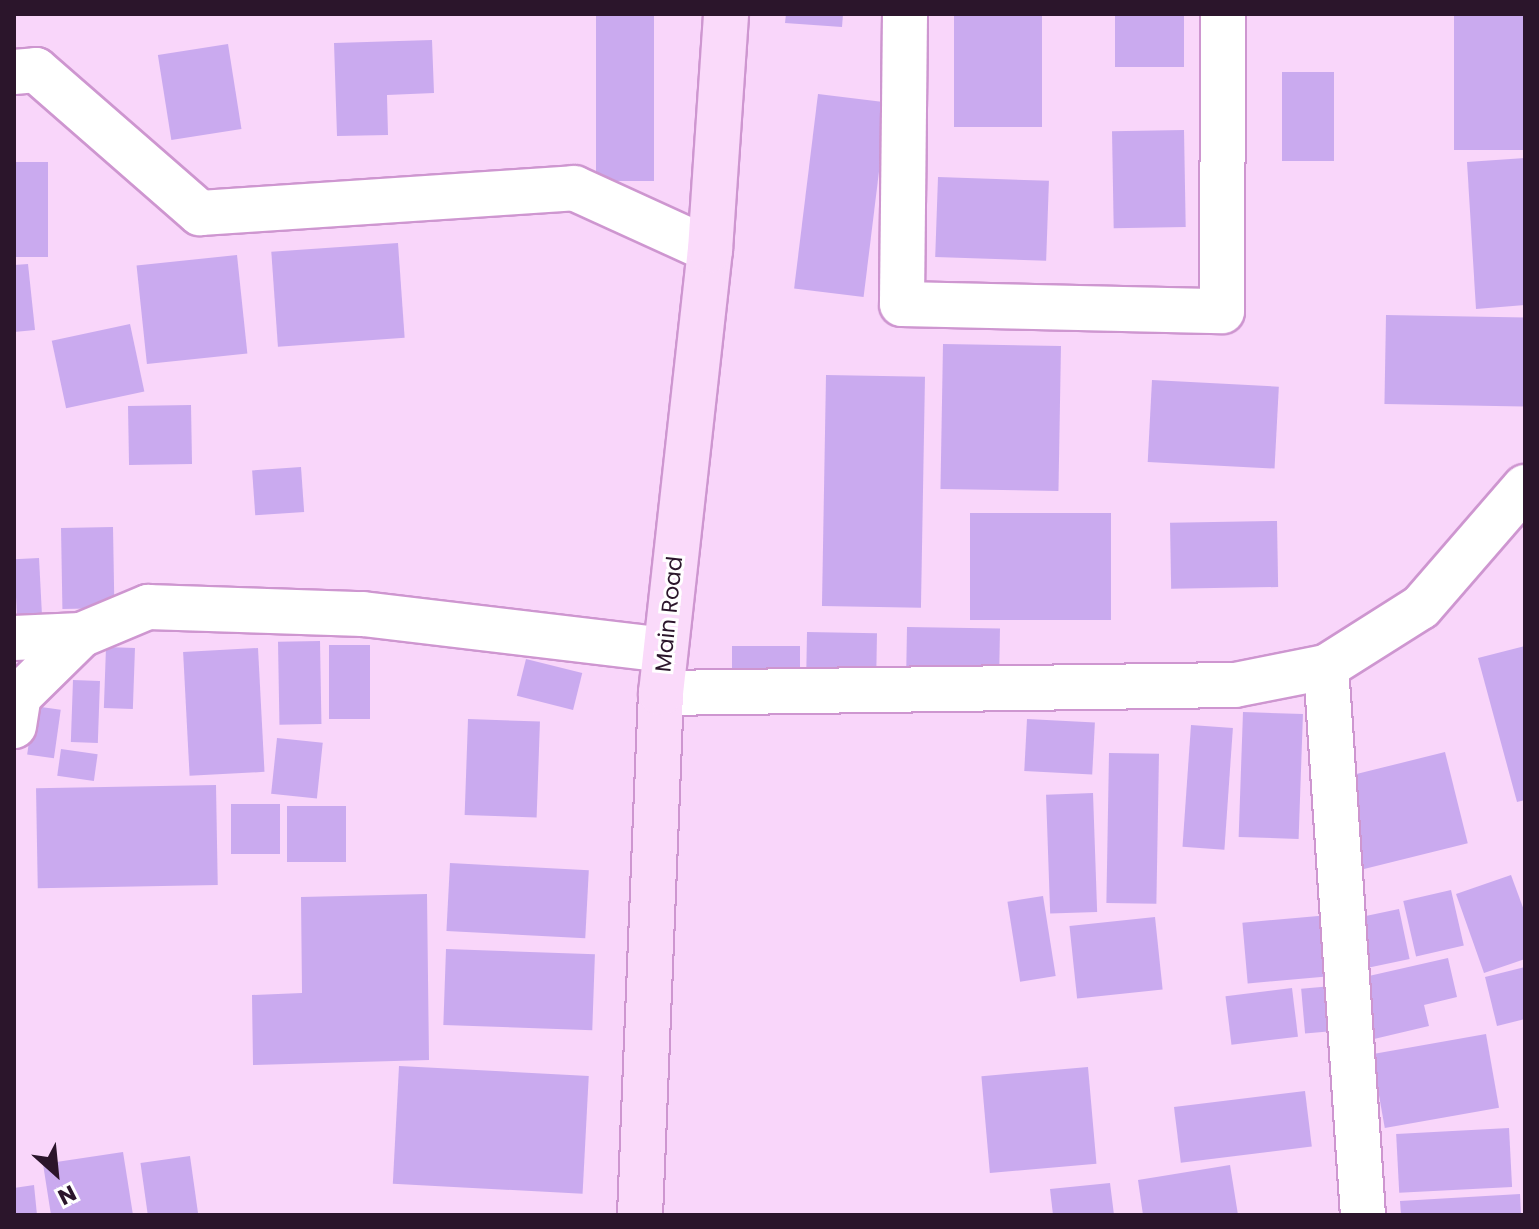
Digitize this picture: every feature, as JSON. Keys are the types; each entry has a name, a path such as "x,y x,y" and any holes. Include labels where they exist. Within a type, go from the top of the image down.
{"main road":[{"name":"Main Road","path":"640,1215 663,671 710,250 726,14"}],"street":[{"path":"905,14 902,304 1222,311 1223,14"},
{"path":"14,72 36,70 200,213 574,188 710,250"},
{"path":"14,638 81,635 164,608 363,614 663,671 1235,685 1326,667 1421,607 1525,487"},
{"path":"14,726 19,696 81,635"},
{"path":"1326,667 1363,1215"}],"building":[{"path":"596,14 654,14 654,181 596,181"},
{"path":"786,14 843,14 842,27 785,23"},
{"path":"954,14 1042,14 1042,127 954,127"},
{"path":"1115,14 1184,14 1184,67 1115,67"},
{"path":"1454,14 1525,14 1525,150 1454,150"},
{"path":"432,40 434,93 387,95 388,135 337,136 334,43"},
{"path":"228,44 241,129 171,140 158,55"},
{"path":"1282,72 1334,72 1334,161 1282,161"},
{"path":"818,94 887,103 864,297 794,289"},
{"path":"1184,130 1186,227 1114,228 1112,131"},
{"path":"1525,158 1525,305 1476,309 1467,162"},
{"path":"14,162 48,162 48,257 14,257"},
{"path":"938,177 1049,181 1046,261 935,257"},
{"path":"398,243 405,338 278,347 271,252"},
{"path":"237,255 247,353 147,364 137,266"},
{"path":"28,264 35,330 14,332 14,265"},
{"path":"1386,315 1525,317 1523,406 1384,404"},
{"path":"130,324 144,391 66,408 52,341"},
{"path":"943,344 1061,346 1058,491 940,489"},
{"path":"826,375 925,377 921,608 822,606"},
{"path":"1152,380 1279,387 1275,469 1148,462"},
{"path":"191,405 192,464 129,465 128,406"},
{"path":"301,467 304,512 255,515 252,470"},
{"path":"970,513 1111,513 1111,620 970,620"},
{"path":"1277,521 1278,587 1171,589 1170,523"},
{"path":"113,527 114,608 62,609 61,528"},
{"path":"39,558 42,623 17,624 14,559"},
{"path":"907,627 1000,629 999,679 906,677"},
{"path":"807,632 877,633 876,677 806,676"},
{"path":"320,641 321,724 279,725 278,642"},
{"path":"329,645 370,645 370,719 329,719"},
{"path":"732,646 800,646 800,677 732,677"},
{"path":"1525,646 1525,800 1517,802 1478,658"},
{"path":"106,647 135,648 133,709 104,708"},
{"path":"258,648 264,772 190,776 183,652"},
{"path":"526,659 582,673 573,710 517,696"},
{"path":"73,680 100,681 98,743 71,742"},
{"path":"34,706 61,710 54,758 27,755"},
{"path":"1243,712 1303,714 1299,839 1239,837"},
{"path":"468,719 540,722 537,817 465,815"},
{"path":"1027,719 1095,723 1092,774 1024,771"},
{"path":"1191,725 1233,728 1224,850 1182,847"},
{"path":"277,738 323,743 317,799 271,794"},
{"path":"61,749 98,754 94,781 57,776"},
{"path":"1445,752 1468,843 1360,870 1337,779"},
{"path":"1109,753 1159,754 1156,904 1106,903"},
{"path":"216,785 218,885 38,888 36,788"},
{"path":"1093,793 1097,912 1050,914 1046,795"},
{"path":"231,804 280,804 280,854 231,854"},
{"path":"287,806 346,806 346,862 287,862"},
{"path":"450,863 589,870 585,938 446,931"},
{"path":"1511,875 1525,913 1525,959 1484,973 1456,894"},
{"path":"1451,890 1464,946 1416,957 1403,901"},
{"path":"427,894 429,1060 253,1065 252,995 302,993 301,897"},
{"path":"1043,896 1056,976 1020,982 1007,902"},
{"path":"1399,909 1410,959 1360,969 1349,920"},
{"path":"1341,914 1346,975 1248,983 1242,923"},
{"path":"1155,917 1163,990 1077,999 1069,926"},
{"path":"446,949 595,954 592,1030 443,1025"},
{"path":"1448,958 1457,997 1424,1005 1429,1026 1374,1039 1360,978"},
{"path":"1525,967 1525,1019 1497,1026 1485,977"},
{"path":"1344,985 1348,1030 1305,1034 1301,989"},
{"path":"1292,988 1298,1037 1231,1045 1225,996"},
{"path":"1486,1034 1499,1108 1385,1128 1372,1054"},
{"path":"399,1066 589,1076 583,1194 393,1184"},
{"path":"1088,1067 1096,1164 990,1173 981,1076"},
{"path":"1305,1091 1312,1147 1181,1163 1174,1107"},
{"path":"1509,1128 1512,1187 1399,1193 1396,1134"},
{"path":"123,1152 133,1215 51,1215 43,1164"},
{"path":"190,1156 198,1215 148,1215 140,1163"},
{"path":"1230,1165 1238,1215 1143,1215 1138,1180"},
{"path":"1110,1183 1114,1215 1053,1215 1050,1189"},
{"path":"34,1185 37,1215 14,1215 14,1188"},
{"path":"1520,1194 1521,1215 1401,1215 1400,1201"}]}
